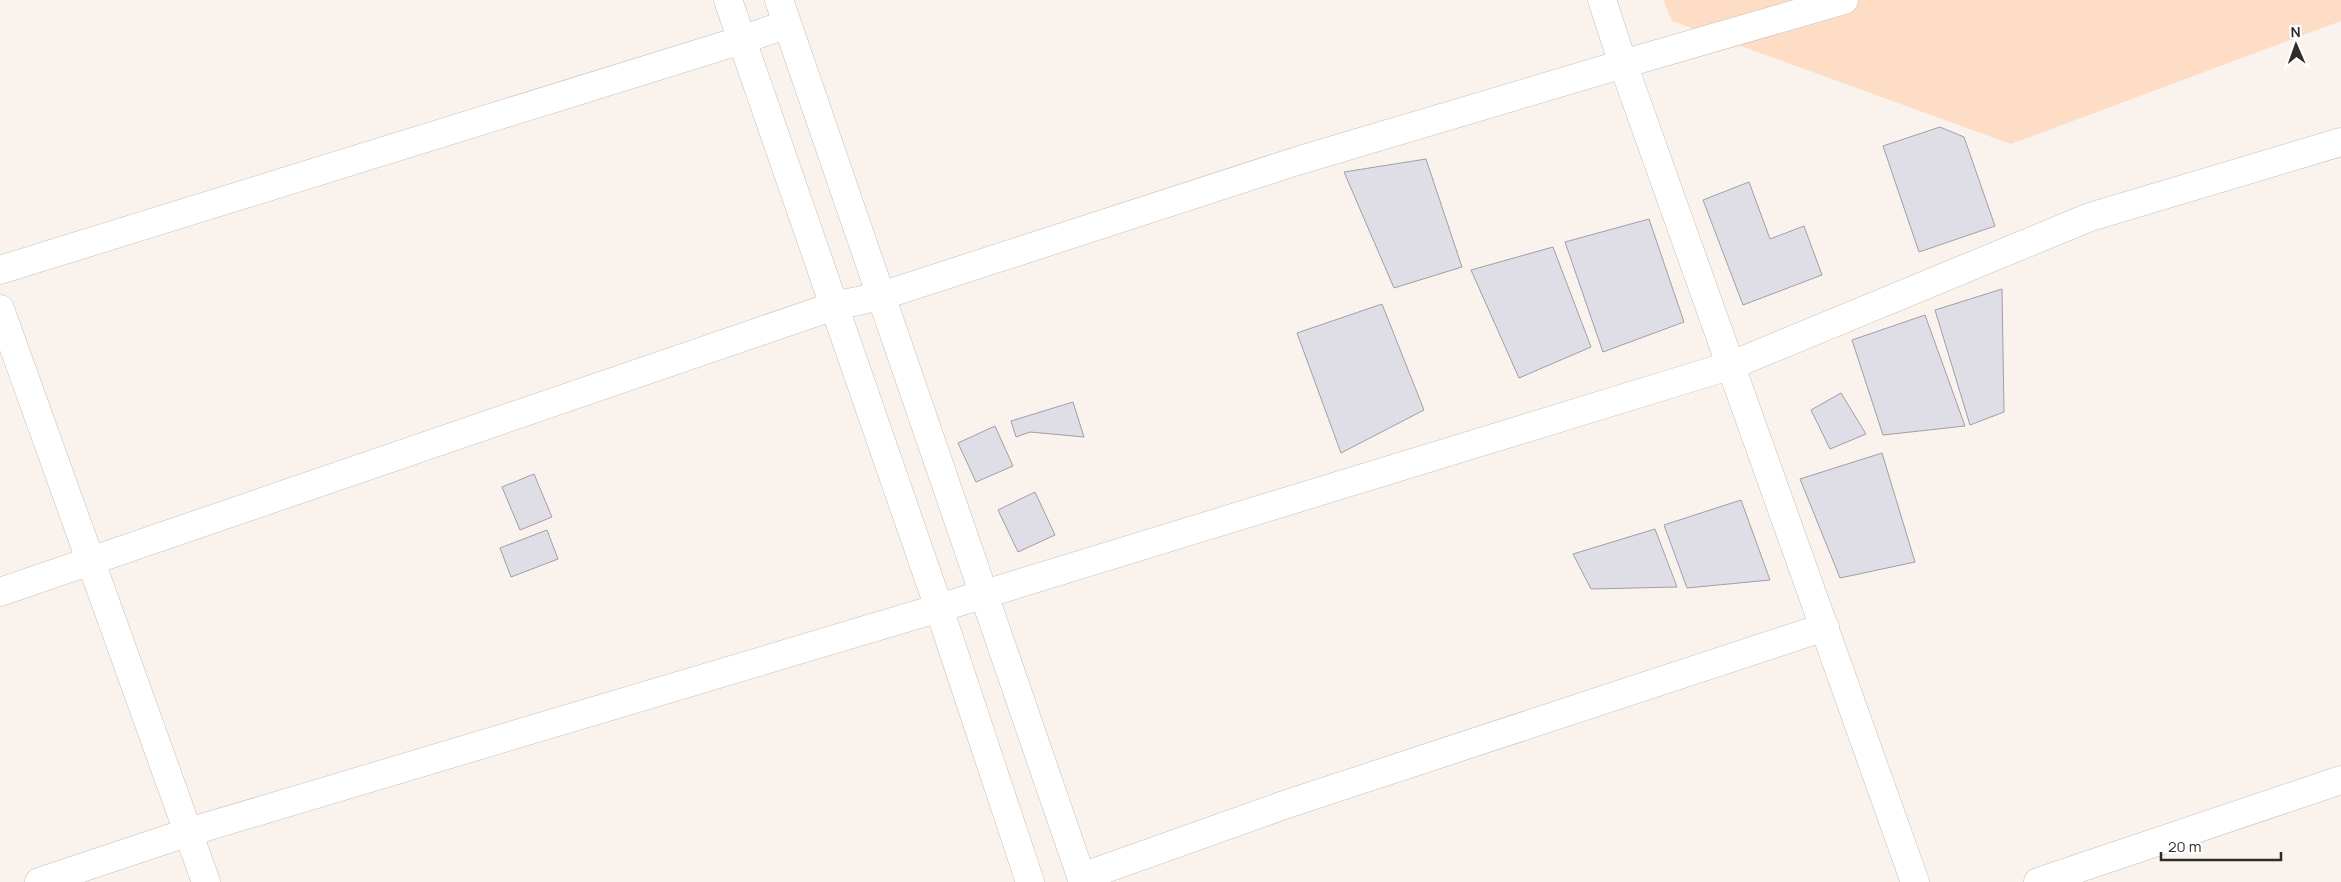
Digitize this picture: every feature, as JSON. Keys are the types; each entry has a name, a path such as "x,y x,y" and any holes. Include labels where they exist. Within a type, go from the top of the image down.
{"street":[{"path":"728,0 939,608 1030,882"},
{"path":"1602,0 1623,64 1915,882"},
{"path":"0,592 834,306 881,296 1297,161 1844,0"},
{"path":"0,270 742,40 783,12 1082,880 1284,805 1824,627"},
{"path":"38,882 189,832 939,608 1732,365 2090,217 2341,142"},
{"path":"0,309 206,882"},
{"path":"2038,882 2341,780"}],"shaded area":[{"path":"1663,0 2341,0 2341,21 2011,144 1672,21"}],"building":[{"path":"1940,127 1964,137 1995,226 1919,252 1883,146"},
{"path":"1426,159 1462,267 1394,288 1344,172"},
{"path":"1749,182 1770,239 1804,226 1822,275 1743,305 1703,200"},
{"path":"1649,219 1684,322 1603,352 1565,242"},
{"path":"1553,247 1591,347 1519,378 1471,270"},
{"path":"2002,289 2004,412 1970,425 1935,310"},
{"path":"1382,304 1424,410 1341,453 1297,333"},
{"path":"1925,315 1965,426 1883,435 1852,340"},
{"path":"1841,393 1866,434 1830,449 1811,410"},
{"path":"1073,402 1084,437 1030,432 1016,437 1011,421"},
{"path":"995,426 1013,466 976,482 958,443"},
{"path":"1882,453 1915,562 1840,578 1800,479"},
{"path":"534,474 552,517 520,530 502,487"},
{"path":"1035,492 1055,535 1018,552 998,510"},
{"path":"1741,500 1770,580 1687,588 1664,525"},
{"path":"1655,529 1677,587 1591,589 1573,554"},
{"path":"547,530 558,559 511,577 500,548"}]}
